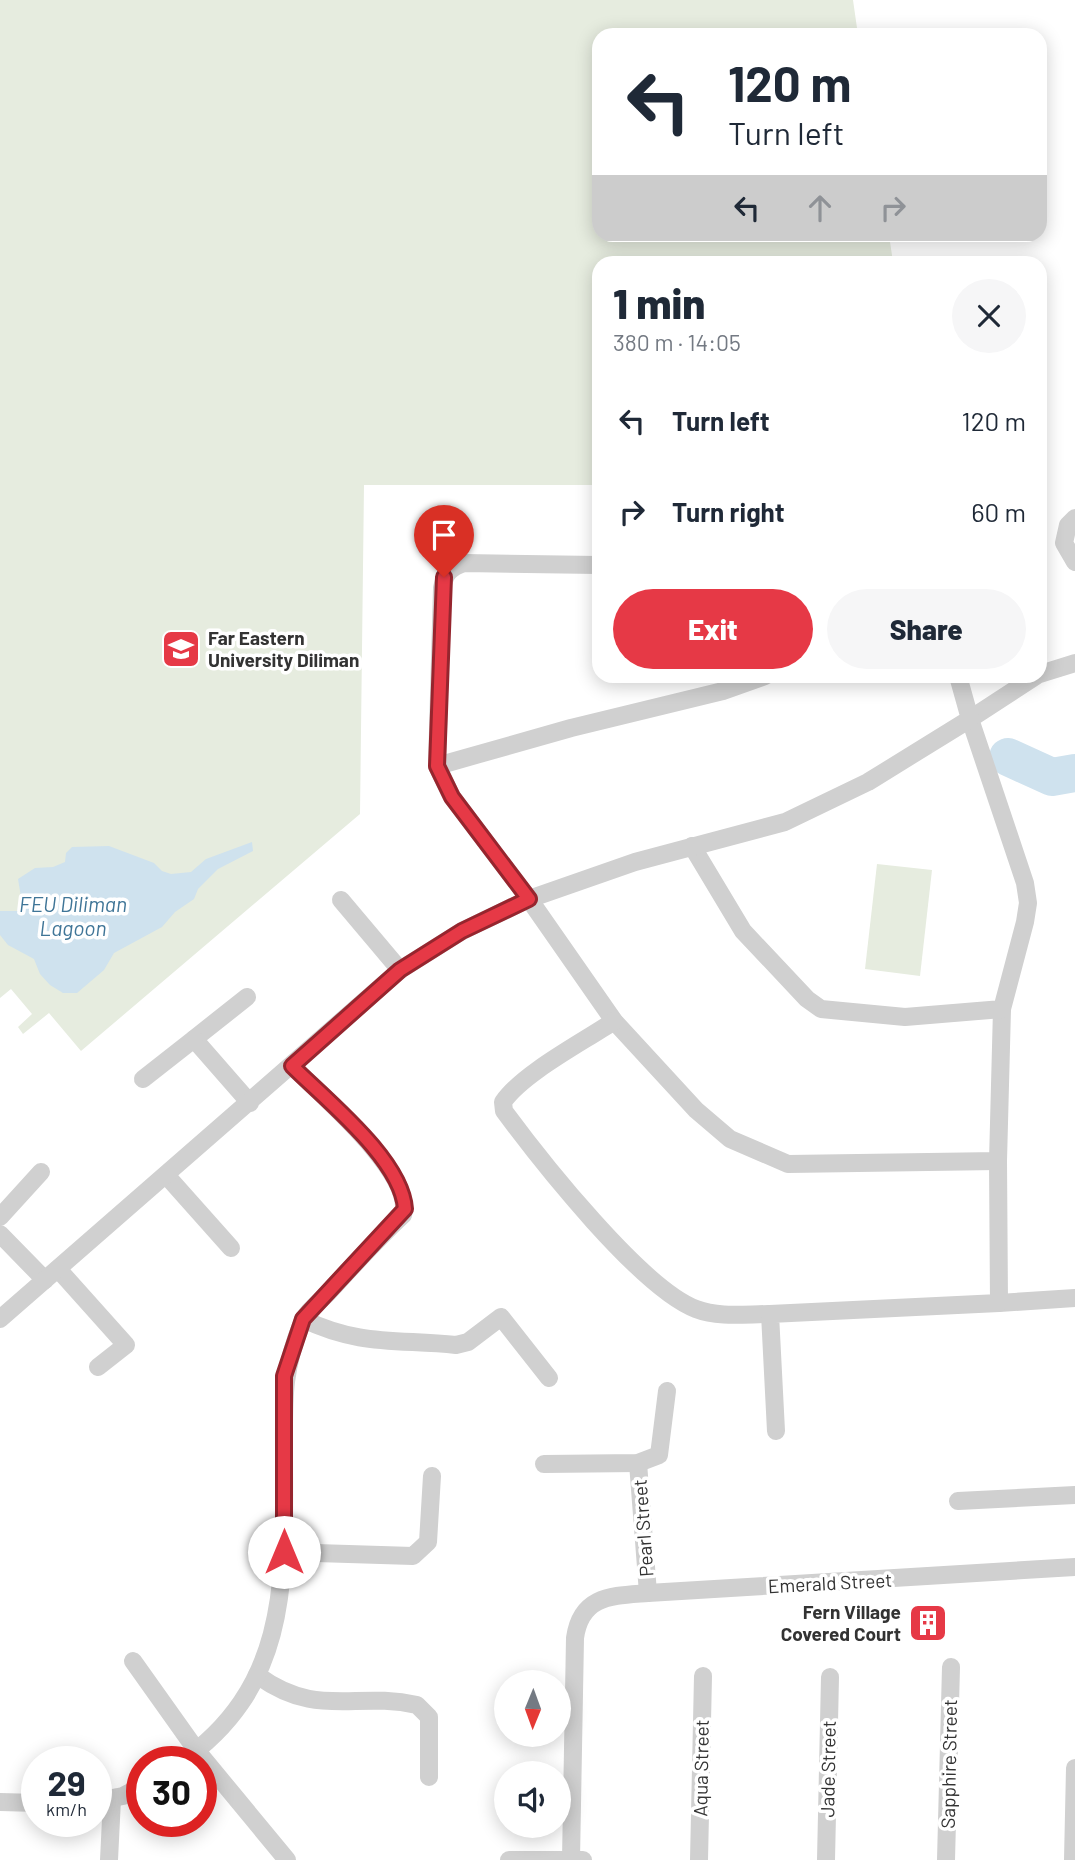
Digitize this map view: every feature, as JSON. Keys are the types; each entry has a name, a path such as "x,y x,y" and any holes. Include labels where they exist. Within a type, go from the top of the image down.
{"street":[{"path":"1075,518 1068,525 1064,543 1075,562"},
{"path":"592,565 464,563 452,567 442,588 437,766 452,797 529,899 614,1021 696,1110 730,1139 788,1164 998,1161"},
{"path":"1047,672 1075,663"},
{"path":"437,766 745,683"},
{"path":"960,683 1025,883 1028,903 1002,1009 998,1161 999,1303"},
{"path":"0,1319 400,970 462,931 529,899 635,862 786,822 868,782 1026,683"},
{"path":"692,846 743,931 807,999 821,1009 905,1017 1002,1009"},
{"path":"341,900 400,970"},
{"path":"143,1079 247,997"},
{"path":"614,1021 526,1080 503,1102 504,1111 625,1255 674,1298 698,1310 727,1315 1075,1298"},
{"path":"194,1039 250,1103"},
{"path":"202,1746 240,1704 257,1675 278,1619 284,1552 284,1376 303,1319 405,1209 401,1188 386,1163 292,1066"},
{"path":"0,1217 41,1172"},
{"path":"166,1175 231,1248"},
{"path":"0,1234 51,1274 126,1345 98,1367"},
{"path":"770,1314 776,1431"},
{"path":"303,1319 333,1334 353,1339 456,1345 468,1342 501,1317 549,1378"},
{"name":"Pearl Street","path":"544,1464 638,1463 660,1453 667,1391"},
{"name":"Pearl Street","path":"638,1463 648,1592"},
{"path":"284,1552 414,1556 428,1542 432,1476"},
{"path":"958,1501 1075,1495"},
{"name":"Emerald Street","path":"571,1860 575,1638 580,1615 587,1607 611,1597 648,1592 1075,1567"},
{"path":"133,1661 193,1746"},
{"name":"Sapphire Street","path":"946,1860 951,1667"},
{"path":"257,1675 293,1696 316,1702 417,1705 429,1717 429,1777"},
{"name":"Aqua Street","path":"699,1860 703,1676"},
{"name":"Jade Street","path":"826,1860 830,1678"},
{"path":"1073,1860 1075,1768"},
{"path":"217,1775 287,1860"},
{"path":"0,1802 21,1802"},
{"path":"107,1837 109,1860"},
{"path":"518,1859 583,1860"}],"shaded area":[{"path":"0,0 853,0 857,28 592,28 592,242 890,242 892,256 592,256 592,485 364,485 360,814 81,1051 49,1013 23,1034 18,1027 32,1014 11,989 0,998"},
{"path":"877,864 932,870 920,976 865,969"}],"water":[{"name":"FEU Diliman Lagoon","path":"252,842 253,851 218,869 198,889 194,899 175,912 162,927 114,953 104,970 77,993 63,993 50,985 40,974 34,959 8,945 0,935 0,911 17,911 21,897 18,879 35,868 53,867 65,862 66,853 72,847 109,846 154,863 162,871 171,874 191,872 206,859"}],"waterway":[{"path":"1008,757 1052,777 1075,773"}],"place":[{"name":"Far Eastern University Diliman","path":"181,649"},
{"name":"Fern Village Covered Court","path":"928,1623"}],"route":[{"path":"284,1552 284,1376 303,1319 403,1215 405,1209 401,1188 386,1163 292,1066 400,970 462,931 529,899 452,797 437,766 444,577"}]}
